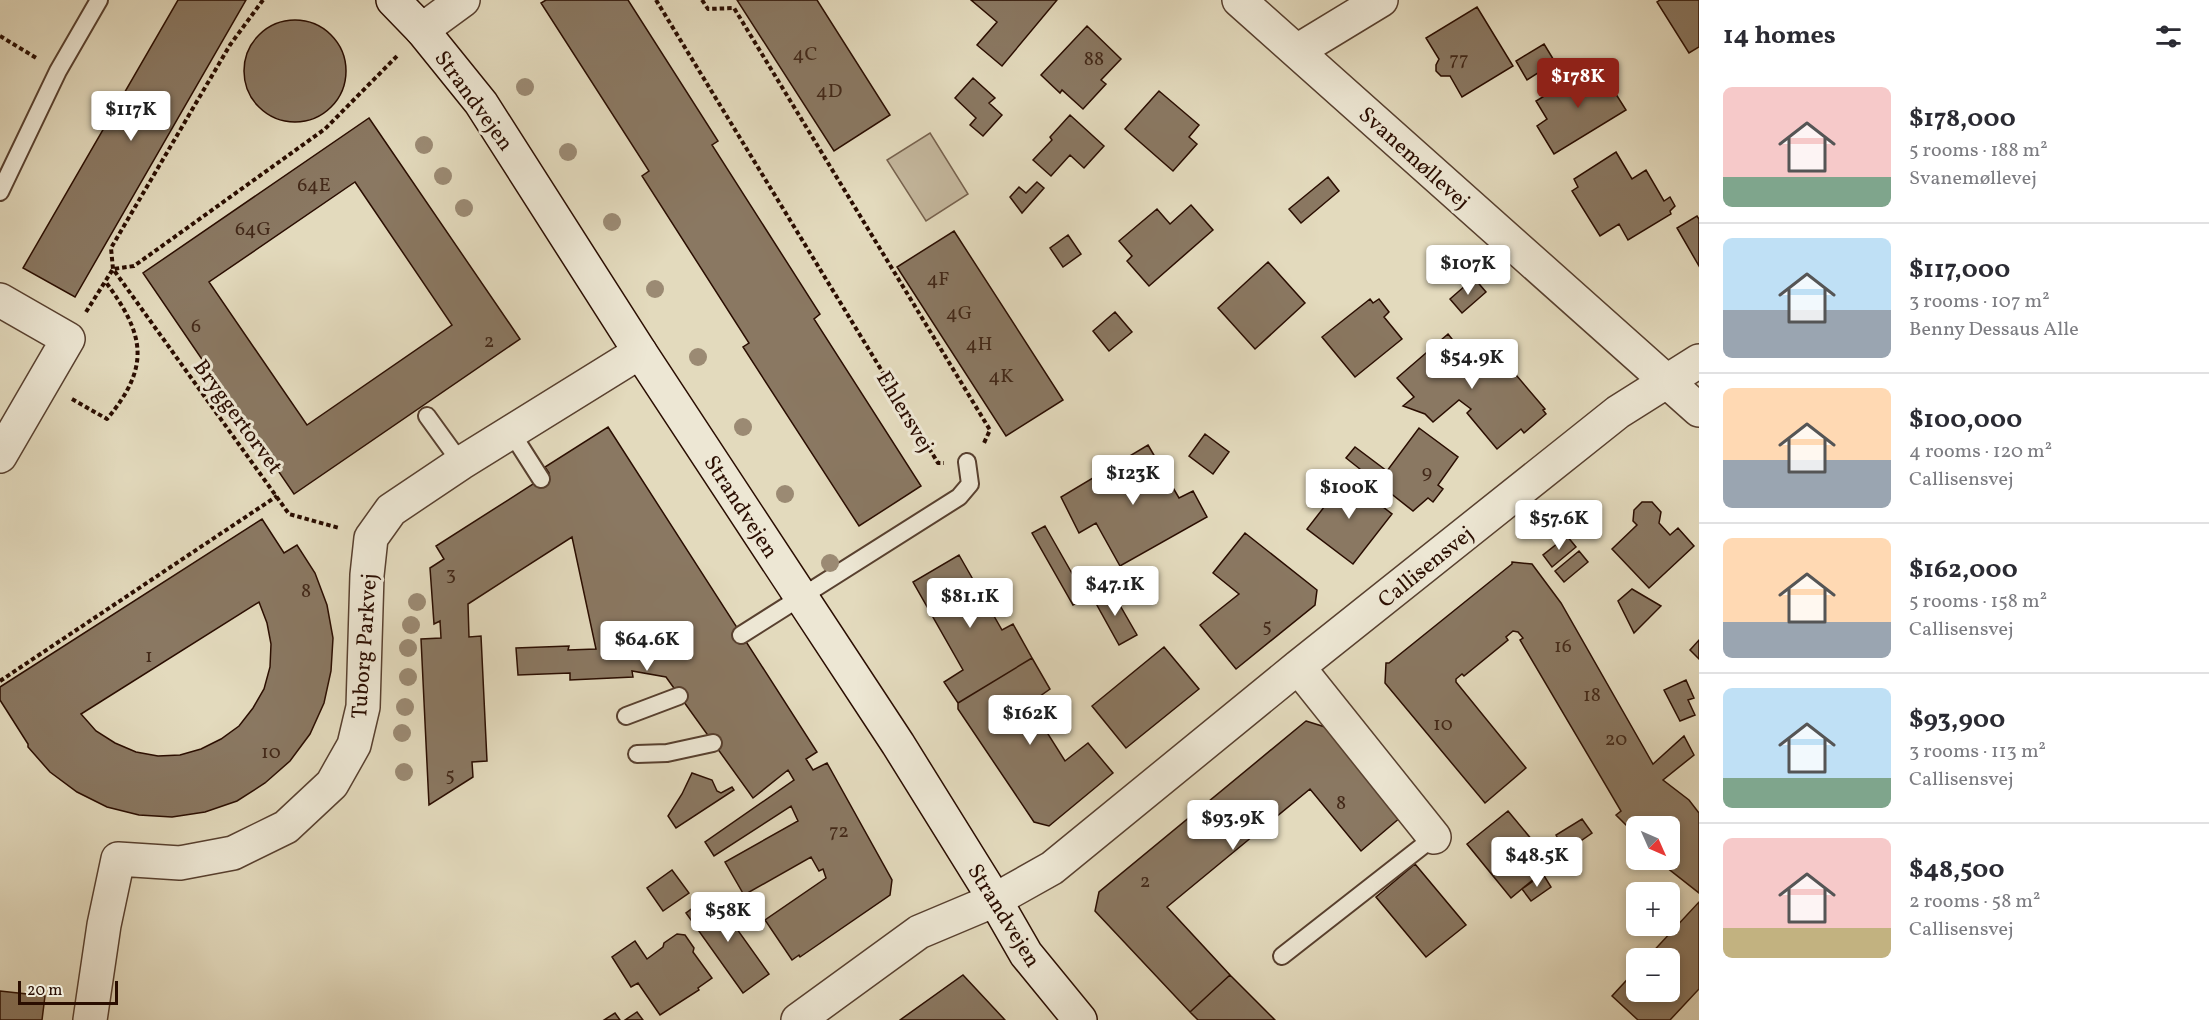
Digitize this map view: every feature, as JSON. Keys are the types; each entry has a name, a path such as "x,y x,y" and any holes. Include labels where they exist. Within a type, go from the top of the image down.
{"street":[{"name":"Strandvejen","path":"393,0 422,30 481,103 640,352 898,744 1026,954 1080,1020"},
{"path":"422,30 464,0"},
{"name":"Svanemøllevej","path":"1239,0 1699,410"},
{"path":"1297,51 1381,0"},
{"path":"0,300 68,339 0,456"},
{"name":"Tuborg Parkvej","path":"90,1020 104,925 118,859 180,862 233,853 286,827 332,784 354,745 363,707 367,575 371,538 391,510 461,463 640,352"},
{"name":"Callisensvej","path":"798,1020 919,932 995,900 1052,868 1298,667 1618,412 1699,361"},
{"path":"1298,667 1434,837"}],"lane":[{"path":"0,192 58,71 99,0"},
{"path":"427,416 461,463"},
{"path":"511,432 541,479"},
{"path":"741,635 958,497 970,484 967,462"},
{"path":"626,716 679,696"},
{"path":"637,754 666,753 712,743"},
{"path":"1282,956 1434,837"}],"path":[{"path":"68,339 113,268 111,248 230,45 263,0"},
{"name":"Ehlersvej","path":"656,0 938,463 967,462 981,451 990,430 734,8 708,9 702,0"},
{"path":"113,268 134,266 325,129 422,30"},
{"path":"0,36 58,71"},
{"name":"Bryggertorvet","path":"113,268 289,514 371,538"},
{"path":"43,381 107,419 122,402 138,369 138,352 135,333 105,281"},
{"path":"0,681 276,496"}],"shaded area":[{"path":"930,133 968,194 926,221 887,160"}],"building":[{"path":"178,0 246,0 75,297 23,268"},
{"path":"546,0 628,0 718,141 712,145 820,314 814,319 921,486 859,526 743,347 749,343 642,176 649,171 541,3"},
{"path":"737,0 817,0 890,115 834,151"},
{"path":"971,0 1057,0 1002,66 977,45 997,22"},
{"path":"1660,0 1699,0 1699,47 1689,53 1657,2"},
{"path":"1477,7 1513,66 1462,97 1450,76 1441,76 1436,71 1439,59 1426,38"},
{"path":"295,20 315,24 331,35 342,51 346,71 342,91 331,107 315,118 295,122 275,118 259,107 248,91 244,71 248,51 259,35 275,24"},
{"path":"1087,26 1121,59 1101,80 1106,84 1083,109 1062,90 1060,93 1041,75"},
{"path":"1544,44 1555,62 1527,80 1516,61"},
{"path":"1597,64 1626,110 1554,154 1537,126 1547,119 1536,101"},
{"path":"973,78 995,98 989,103 1002,115 983,136 970,125 976,118 955,98"},
{"path":"1159,91 1199,125 1189,137 1197,144 1173,171 1125,129"},
{"path":"1070,115 1104,146 1084,168 1070,155 1051,176 1033,160 1052,140 1050,137"},
{"path":"369,118 520,339 294,494 143,273","holes":["355,182 452,325 307,425 209,282"]},
{"path":"1616,152 1632,179 1646,170 1664,201 1670,197 1675,206 1670,211 1671,214 1628,240 1619,224 1600,236 1572,191 1578,187 1574,179"},
{"path":"1328,177 1339,191 1301,223 1289,209"},
{"path":"1037,182 1044,188 1022,213 1010,197 1019,187 1026,193"},
{"path":"1191,205 1213,230 1149,286 1127,261 1132,256 1119,241 1157,209 1170,224"},
{"path":"1697,216 1699,219 1699,266 1677,228"},
{"path":"954,231 1063,400 1006,436 897,267"},
{"path":"1068,235 1081,254 1063,267 1050,248"},
{"path":"1268,262 1305,303 1255,349 1218,308"},
{"path":"1474,278 1486,292 1462,313 1450,299"},
{"path":"1370,299 1373,303 1379,299 1389,312 1384,317 1402,339 1355,377 1322,337"},
{"path":"1115,312 1132,332 1109,351 1093,331"},
{"path":"1448,334 1464,354 1482,340 1497,358 1499,355 1545,409 1543,410 1546,414 1524,433 1521,429 1497,449 1467,413 1471,409 1459,400 1433,422 1425,414 1403,406 1414,397 1397,378"},
{"path":"608,427 817,752 806,759 813,770 827,763 892,880 890,895 800,957 799,955 792,960 765,920 826,878 823,869 819,871 811,857 744,895 725,862 798,821 791,806 714,856 705,842 794,780 788,770 753,798 666,677 632,671 633,677 570,680 570,673 518,675 516,648 569,646 568,650 596,649 572,537 468,604 469,637 481,636 487,761 472,762 473,777 429,805 421,639 441,638 440,621 434,624 430,568 444,559 436,546 541,479 549,473 545,467"},
{"path":"1419,428 1458,457 1438,485 1443,489 1433,502 1428,498 1413,511 1346,458 1355,447 1387,471"},
{"path":"1205,434 1229,452 1213,474 1189,456"},
{"path":"1148,445 1179,498 1193,491 1207,517 1120,566 1096,523 1079,533 1061,497"},
{"path":"1335,478 1342,483 1346,478 1392,514 1353,564 1307,529 1328,502 1321,496"},
{"path":"1642,502 1652,502 1661,512 1659,523 1670,535 1678,528 1694,546 1649,588 1612,549 1637,525 1633,521 1634,510"},
{"path":"262,519 284,553 297,545 315,573 327,605 333,638 331,671 324,703 310,734 290,761 265,783 237,801 205,812 172,817 139,815 107,807 77,792 50,772 28,747 0,700 0,687","holes":["259,602 267,623 271,644 270,667 264,689 239,726 221,739 201,749 180,755 158,756 136,752 96,731 81,714"]},
{"path":"1045,526 1086,598 1073,605 1032,533"},
{"path":"1245,533 1317,590 1315,605 1236,669 1200,625 1239,594 1213,573"},
{"path":"1567,536 1576,547 1552,567 1543,555"},
{"path":"1579,551 1588,562 1564,582 1555,571"},
{"path":"959,555 1002,630 1013,624 1032,658 958,703 944,682 963,670 913,582"},
{"path":"1512,562 1532,564 1561,603 1653,764 1684,736 1694,755 1663,780 1689,800 1699,813 1699,893 1670,870 1680,870 1680,816 1626,816 1626,825 1616,815 1621,811 1520,640 1523,638 1518,632 1513,631 1506,637 1508,640 1464,676 1462,674 1456,679 1456,682 1526,768 1485,803 1385,683 1386,663 1389,663"},
{"path":"1110,588 1137,635 1119,645 1093,598"},
{"path":"1632,589 1661,606 1634,633 1618,601"},
{"path":"1699,640 1699,659 1690,650"},
{"path":"1164,647 1199,689 1126,748 1092,706"},
{"path":"1032,658 1050,689 1029,704 1065,761 1088,743 1113,773 1049,826 1034,822 958,709 958,703"},
{"path":"1686,680 1694,698 1688,700 1695,715 1680,721 1664,690"},
{"path":"1306,721 1325,727 1401,817 1361,851 1310,789 1167,907 1230,975 1190,1012 1095,911 1099,892"},
{"path":"692,773 712,780 717,791 721,793 732,787 734,790 676,828 668,816"},
{"path":"1508,811 1552,864 1511,898 1467,844"},
{"path":"1582,819 1592,833 1565,852 1556,835"},
{"path":"1415,864 1466,925 1426,957 1376,897"},
{"path":"672,870 689,893 663,911 647,888"},
{"path":"1543,874 1551,887 1531,901 1522,889"},
{"path":"712,894 769,974 743,993 686,913"},
{"path":"1699,902 1699,989 1670,1020 1638,1020 1612,996 1626,981 1626,1002 1680,1002 1680,948 1656,948 1667,936 1680,936 1680,922"},
{"path":"677,934 685,935 694,948 693,952 712,978 698,988 699,990 660,1015 638,983 631,987 612,957 635,941 647,959"},
{"path":"963,975 1005,1020 900,1020"},
{"path":"1230,975 1275,1020 1198,1020 1190,1012"},
{"path":"0,991 45,996 42,1020 0,1020"},
{"path":"637,1012 643,1020 625,1020"},
{"path":"615,1013 620,1020 604,1020"}]}
